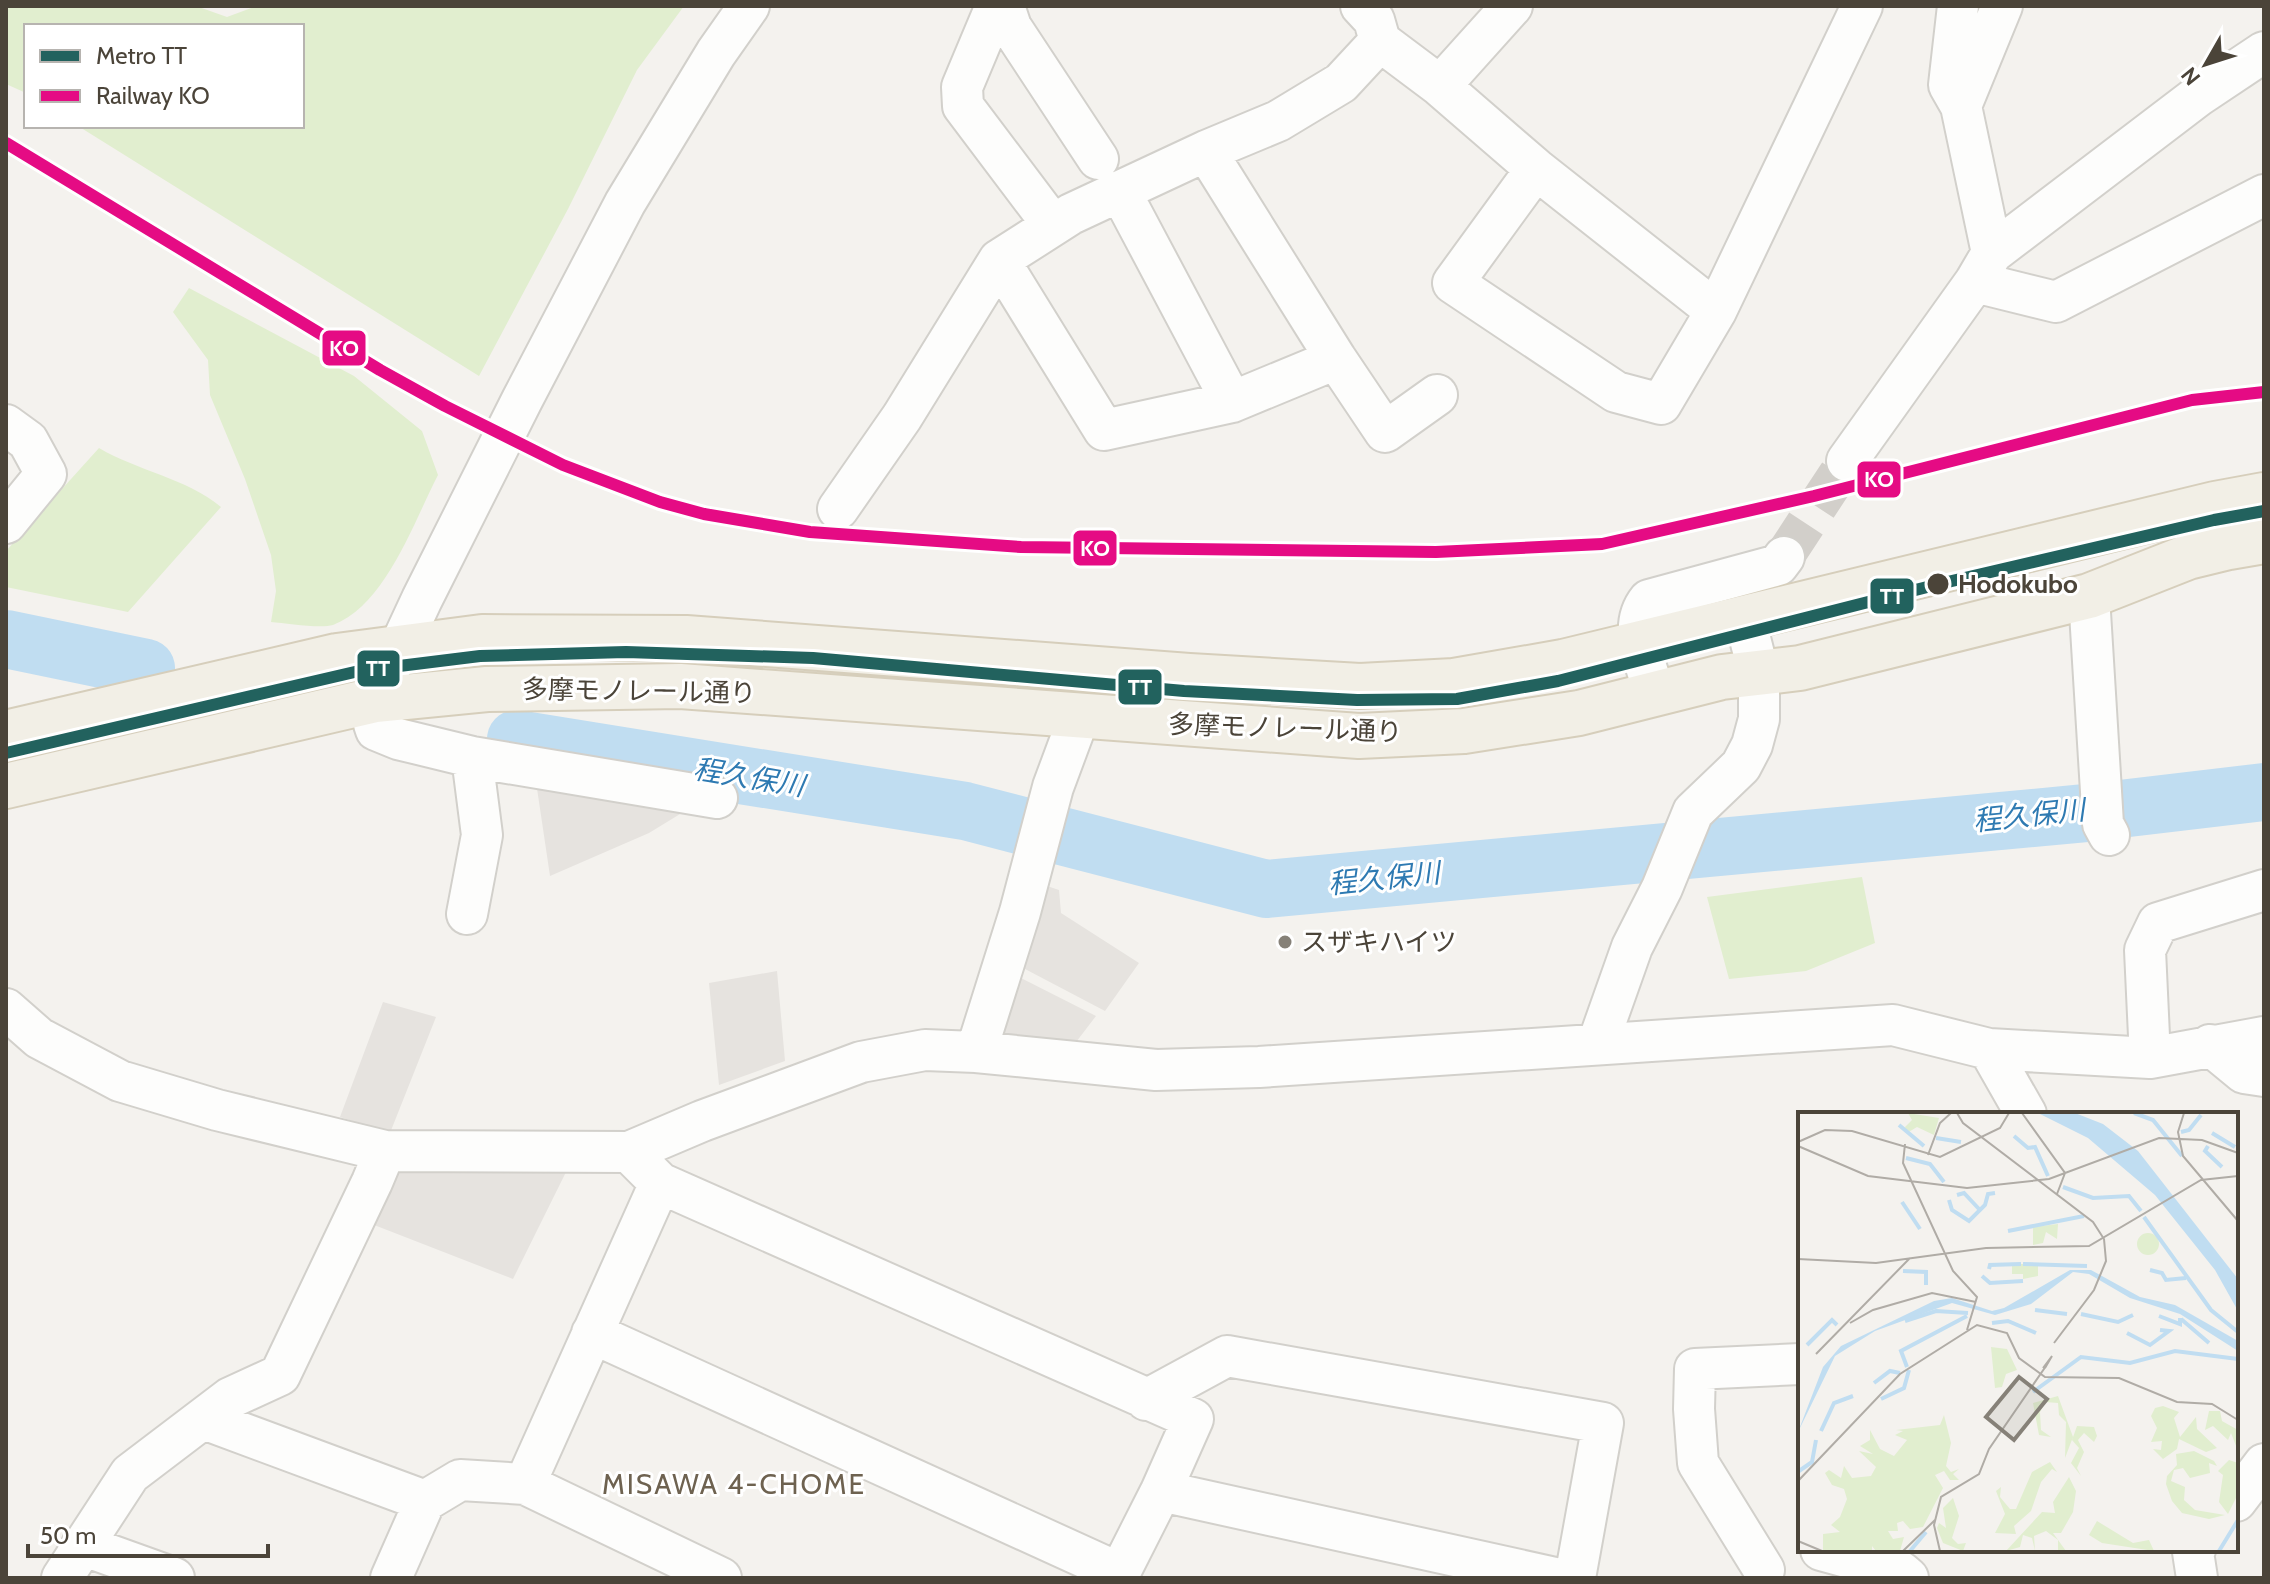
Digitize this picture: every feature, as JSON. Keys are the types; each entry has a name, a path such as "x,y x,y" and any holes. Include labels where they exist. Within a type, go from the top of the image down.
{"main road":[{"name":"多摩モノレール通り","path":"6,733 337,656 482,637 686,638 1360,686 1454,681 1563,662 2200,507 2264,495"},
{"name":"多摩モノレール通り","path":"6,786 375,700 487,689 680,686 1359,736 1464,731 1579,713 1722,677 1800,668 2089,596 2188,557 2264,541"}],"street":[{"path":"717,798 472,757 398,739 376,730 374,724 375,700 400,647 625,203 708,66 749,6"},
{"path":"996,6 962,87 963,106 1052,224"},
{"path":"1004,6 1011,27 1109,175 1232,402"},
{"path":"1361,6 1374,20 1380,41 1440,86 1536,169 1716,311"},
{"path":"1440,86 1512,6"},
{"path":"1536,169 1453,283 1616,392 1661,404 1716,311 1862,6"},
{"path":"1958,6 1949,85 1961,106 1983,267"},
{"path":"1961,106 2002,6"},
{"path":"838,509 902,417 999,260 1052,224 1109,175 1206,151 1278,121 1341,83 1380,41"},
{"path":"1847,461 1983,267 2198,96 2264,52"},
{"path":"1206,151 1385,432 1437,395"},
{"path":"1983,267 2056,302 2264,195"},
{"path":"999,260 1104,430 1232,402 1336,359"},
{"path":"6,425 28,441 46,474 6,523"},
{"path":"1655,694 1637,624 1641,610 1649,600 1778,565 1784,557"},
{"path":"2089,596 2100,782 2106,830"},
{"path":"1598,1043 1632,947 1662,888 1689,821 1702,803 1741,766 1759,719 1759,674 1745,619"},
{"path":"976,1052 1020,912 1050,800 1079,717"},
{"path":"467,914 482,835 472,757"},
{"path":"2150,1058 2145,950 2158,923 2264,890"},
{"path":"6,1009 39,1038 120,1081 217,1110 385,1151 629,1152 702,1121 861,1062 925,1050 976,1052 1156,1070 1259,1067 1893,1025 1989,1049 2150,1058 2264,1037"},
{"path":"2210,1045 2244,1073 2264,1076"},
{"path":"1989,1049 2025,1112"},
{"path":"174,1578 72,1562 130,1474 230,1398 280,1375 385,1151"},
{"path":"592,1333 1118,1576 1193,1419 660,1183 629,1152"},
{"path":"525,1484 660,1183"},
{"path":"1146,1400 1227,1356 1603,1423 1575,1578"},
{"path":"1798,1364 1695,1369 1694,1409 1698,1463 1757,1574 1798,1549"},
{"path":"204,1419 425,1501"},
{"path":"2238,1498 2264,1464"},
{"path":"391,1578 425,1501 460,1480 525,1484 721,1578"},
{"path":"1161,1491 1555,1578"},
{"path":"2238,1503 2264,1523"},
{"path":"1828,1552 1901,1572 1908,1578"}],"green space":[{"path":"6,6 196,6 227,17 257,6 684,6 637,70 568,209 479,376 81,128 304,128 304,24 24,24 24,92 6,84"},
{"path":"189,288 354,376 422,431 438,475 383,581 352,615 333,625 271,622 276,591 271,555 245,479 210,395 208,360 173,312"},
{"path":"99,448 193,489 221,507 128,612 6,587 6,551"},
{"path":"1862,877 1875,943 1806,971 1729,979 1707,897"}],"shaded area":[{"path":"535,775 703,800 649,833 550,876"},
{"path":"1032,881 1059,890 1061,913 1139,963 1105,1011 1010,961"},
{"path":"1005,970 1096,1016 1070,1050 983,1039"},
{"path":"777,971 785,1061 719,1085 709,983"},
{"path":"383,1002 436,1017 390,1133 340,1117"},
{"path":"390,1171 566,1172 513,1279 369,1223"}],"waterway":[{"name":"程久保川","path":"6,639 146,668"},
{"name":"程久保川","path":"516,739 965,811 1266,889 2086,813 2264,792"}],"tunnel":[{"path":"1784,557 1847,461"}],"metro line":[{"name":"TT","path":"6,753 359,671 480,656 626,652 813,658 1184,691 1357,700 1457,699 1558,681 1939,584 2264,511"}],"rail line":[{"name":"KO","path":"6,143 380,370 563,465 660,502 704,514 810,532 1021,547 1436,552 1602,544 1814,496 2192,400 2264,392"}],"place":[{"name":"Hodokubo","path":"1938,584"},
{"name":"スザキハイツ","path":"1285,942"}],"district":[{"name":"MISAWA 4-CHOME","path":"734,1484"}]}
